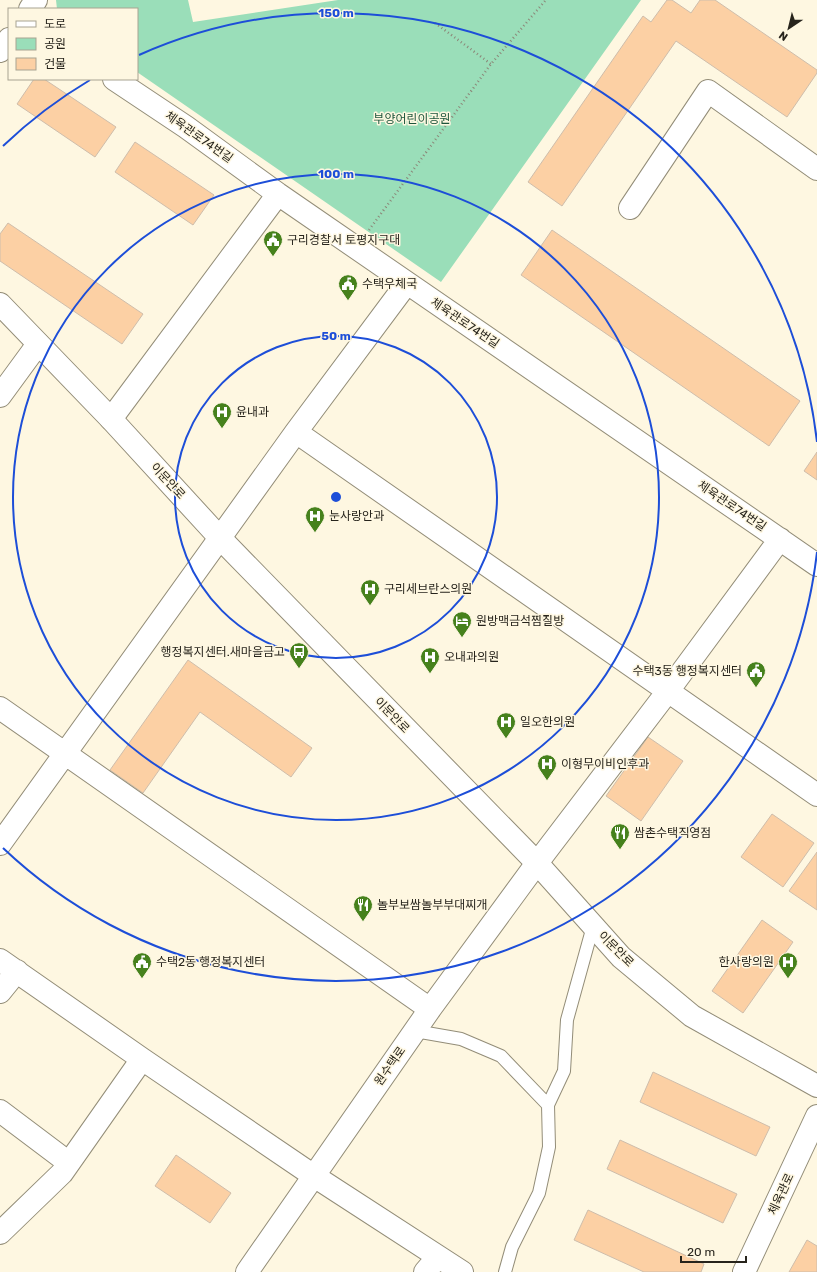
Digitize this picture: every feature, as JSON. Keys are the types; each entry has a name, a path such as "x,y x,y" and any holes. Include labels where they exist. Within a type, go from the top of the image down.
{"street":[{"path":"0,51 8,40"},
{"name":"체육관로74번길","path":"116,80 186,127 278,194 817,565"},
{"path":"630,208 708,90 817,169"},
{"path":"111,419 278,194"},
{"path":"0,844 296,432 407,283"},
{"name":"이문안로","path":"0,304 111,419 220,538 537,863 621,957 692,1016 817,1086"},
{"path":"0,396 38,344"},
{"path":"296,432 817,795"},
{"name":"원수택로","path":"247,1272 414,1031 537,863 668,691 780,539"},
{"path":"0,708 430,1009"},
{"path":"0,992 8,965 142,1059 314,1176 432,1264 462,1272"},
{"path":"0,1233 62,1173 142,1059"},
{"path":"0,1111 69,1163"},
{"name":"체육관로","path":"744,1272 817,1116"}],"lane":[{"path":"505,1272 512,1247 539,1193 549,1147 548,1105 564,1071 566,1020 593,926"},
{"path":"414,1031 461,1039 500,1056 548,1105"}],"path":[{"path":"356,247 491,64 545,1"},
{"path":"434,23 491,64"}],"green space":[{"name":"부양어린이공원","path":"56,0 188,0 193,22 338,0 641,0 441,282 138,73 138,8 57,8"}],"building":[{"path":"667,0 672,0 691,13 700,0 715,0 817,70 817,73 787,117 676,41 562,206 528,182 643,16 651,22"},
{"path":"33,80 46,80 116,127 95,157 17,104"},
{"path":"135,142 214,195 193,225 115,172"},
{"path":"8,223 143,314 122,344 0,261 0,234"},
{"path":"552,230 800,401 769,446 521,275"},
{"path":"817,452 817,480 804,471"},
{"path":"188,660 312,748 291,777 200,712 143,793 110,770"},
{"path":"648,737 683,761 641,821 606,796"},
{"path":"772,814 814,843 783,887 741,857"},
{"path":"817,852 817,910 789,891"},
{"path":"762,920 793,942 743,1013 712,991"},
{"path":"653,1072 770,1127 756,1156 640,1102"},
{"path":"620,1140 737,1194 723,1223 607,1169"},
{"path":"176,1155 231,1193 210,1223 155,1186"},
{"path":"588,1210 704,1264 701,1272 644,1272 574,1240"},
{"path":"807,1240 817,1246 817,1272 789,1272"}],"place":[{"name":"구리경찰서 토평지구대","path":"273,257"},
{"name":"수택우체국","path":"348,301"},
{"name":"윤내과","path":"222,429"},
{"name":"눈사랑안과","path":"315,533"},
{"name":"구리세브란스의원","path":"370,606"},
{"name":"원방맥금석찜질방","path":"462,638"},
{"name":"행정복지센터.새마을금고","path":"299,669"},
{"name":"오내과의원","path":"430,674"},
{"name":"수택3동 행정복지센터","path":"756,688"},
{"name":"일오한의원","path":"506,739"},
{"name":"이형무이비인후과","path":"547,781"},
{"name":"쌈촌수택직영점","path":"620,850"},
{"name":"놀부보쌈놀부부대찌개","path":"363,922"},
{"name":"수택2동 행정복지센터","path":"142,979"},
{"name":"한사랑의원","path":"788,979"}]}
